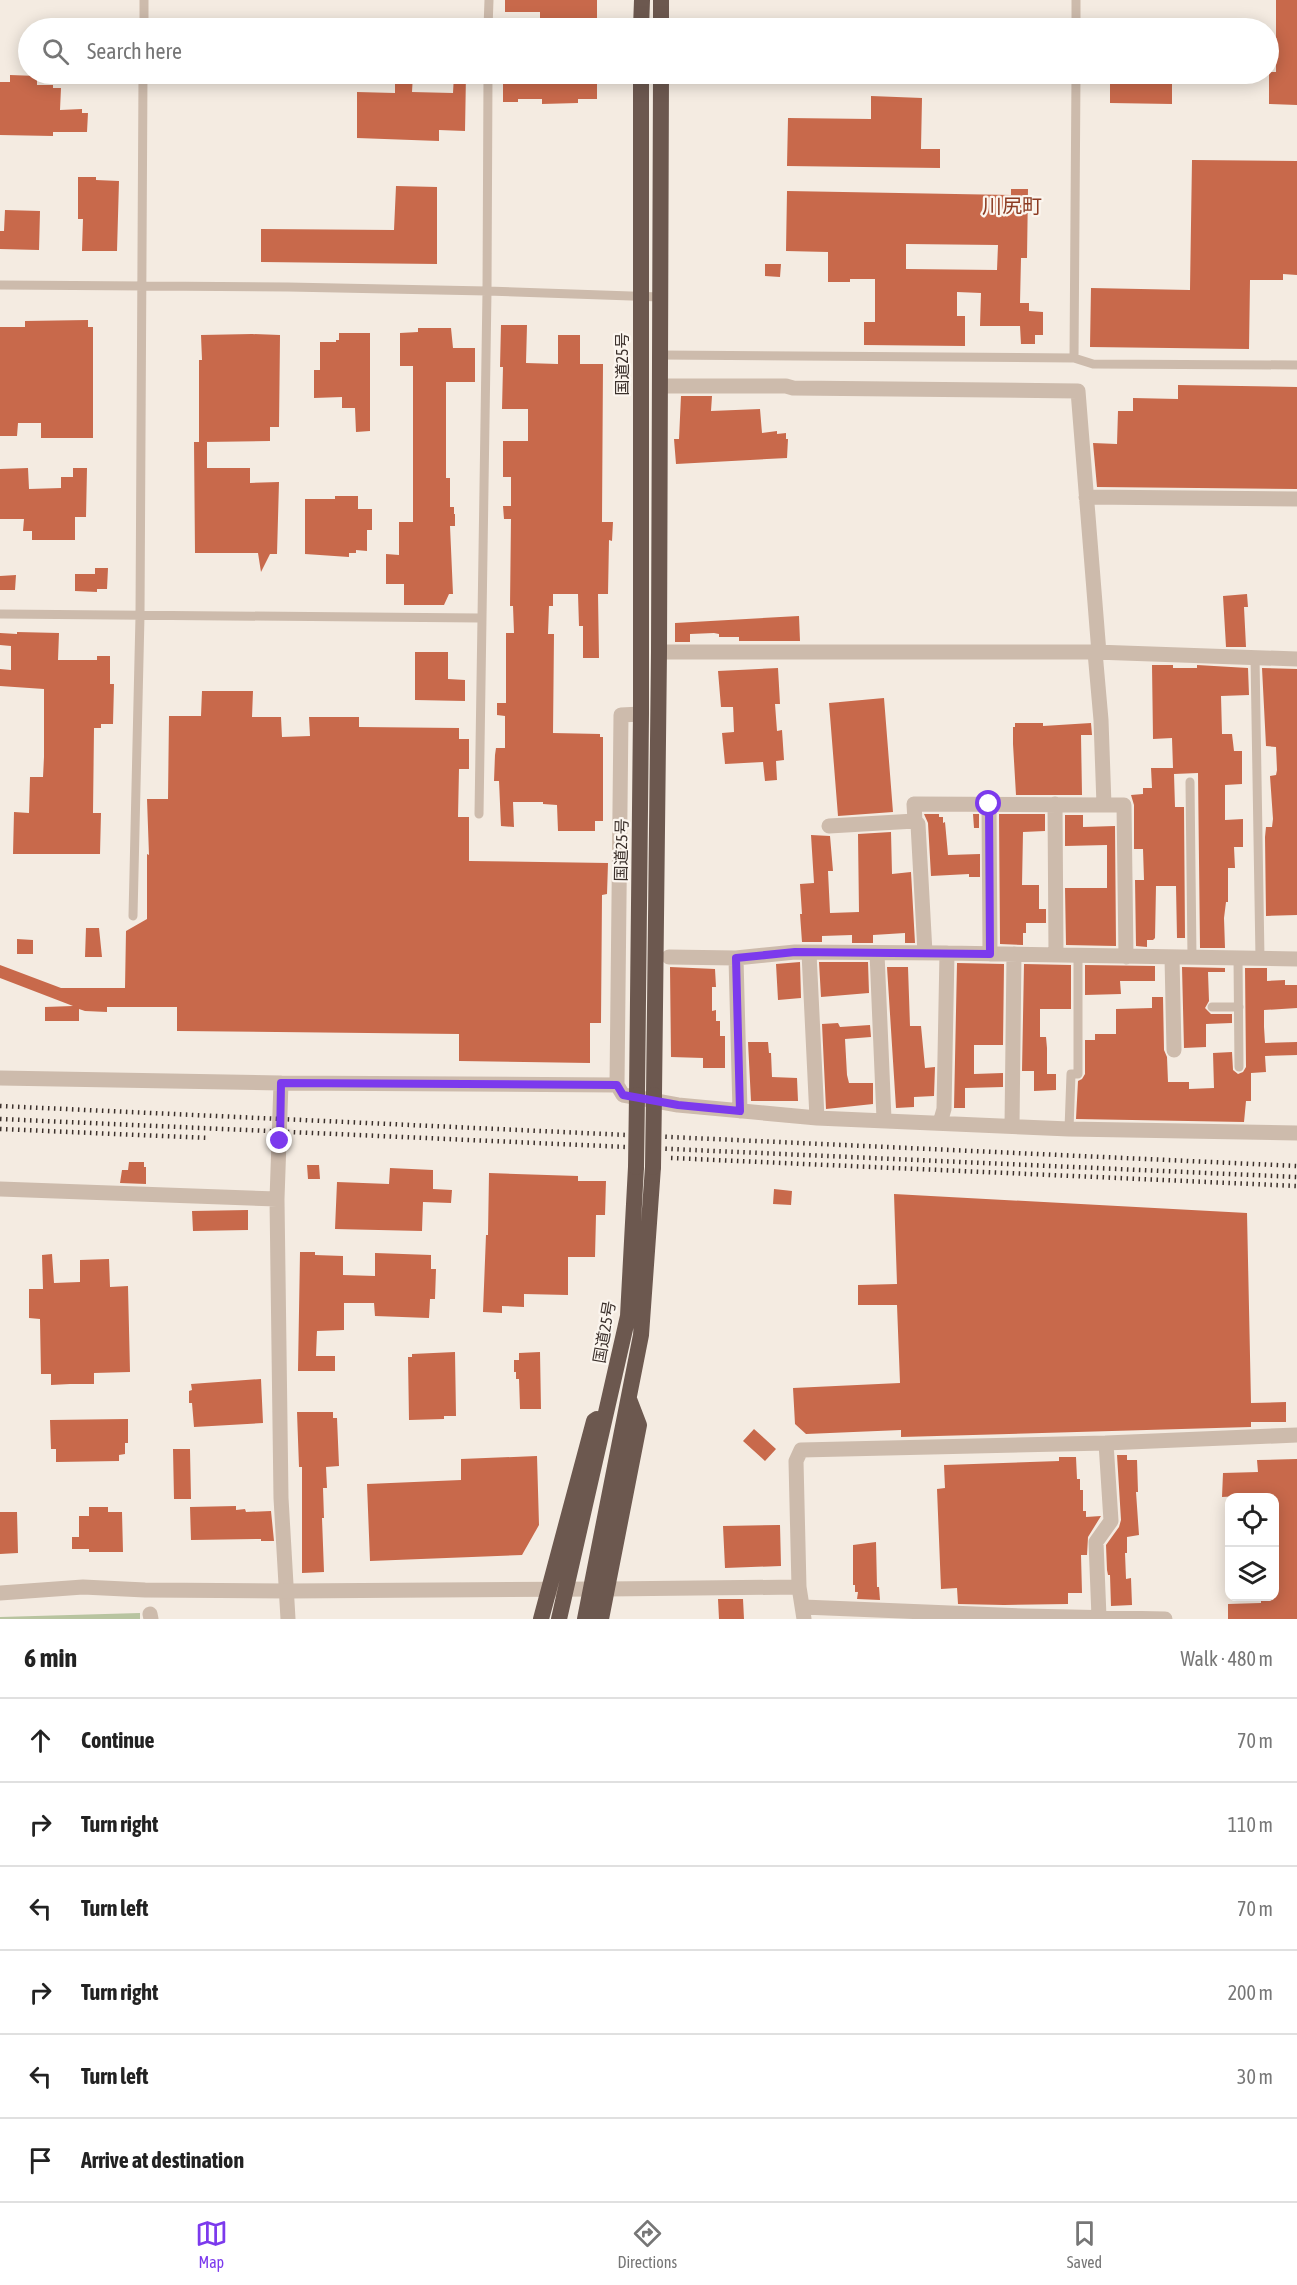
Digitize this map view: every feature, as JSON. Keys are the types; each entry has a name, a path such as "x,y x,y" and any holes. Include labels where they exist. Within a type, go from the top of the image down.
{"highway":[{"path":"641,18 642,0"},
{"path":"661,0 661,18"},
{"name":"国道25号","path":"641,84 641,714 646,1095"},
{"name":"国道25号","path":"585,1619 600,1589 629,1398 641,1335 659,652 661,84"},
{"name":"国道25号","path":"559,1619 628,1316 645,1167"},
{"path":"542,1619 594,1420 606,1414"},
{"path":"600,1589 601,1619"}],"street":[{"path":"660,386 1078,391 1097,653 1104,805"},
{"path":"1086,497 1297,499"},
{"path":"659,652 1097,653 1297,659"},
{"path":"641,714 621,715 617,1085 623,1095 678,1105 817,1118 884,1119 1069,1129 1297,1134"},
{"path":"925,953 918,824 915,821 914,804 1124,805 1126,957"},
{"path":"989,804 990,954"},
{"path":"1055,804 1056,955"},
{"path":"829,826 915,821"},
{"path":"669,957 736,958 809,952 947,952 1297,959"},
{"path":"809,952 817,1118"},
{"path":"940,1123 945,1109 947,952"},
{"path":"877,953 884,1119"},
{"path":"1012,1126 1014,954"},
{"path":"1172,957 1174,1050"},
{"path":"736,958 740,1111"},
{"path":"0,1078 281,1083 617,1085"},
{"path":"281,1083 277,1199 281,1498 288,1619"},
{"path":"0,1189 277,1199"},
{"path":"1165,1619 804,1613 799,1587 796,1461 801,1450 1106,1443 1297,1435"},
{"path":"1099,1617 1096,1542 1111,1521 1106,1443"},
{"path":"0,1593 83,1587 288,1591 799,1587"}],"lane":[{"path":"144,0 144,18"},
{"path":"488,18 489,0"},
{"path":"1076,0 1076,18"},
{"path":"133,916 140,616 143,84"},
{"path":"479,814 488,84"},
{"path":"1074,358 1076,84"},
{"path":"0,285 487,291 660,297"},
{"path":"660,355 1074,358 1093,364 1297,365"},
{"path":"0,614 480,618"},
{"path":"1255,657 1260,958"},
{"path":"1190,782 1192,957"},
{"path":"1069,1129 1071,1074 1078,1074 1078,956"},
{"path":"1238,958 1239,1067"},
{"path":"1212,1007 1239,1007"}],"green space":[{"path":"140,1613 140,1619 0,1619 0,1617"}],"building":[{"path":"505,0 597,0 597,18 540,18 540,12 505,12"},
{"path":"1276,0 1297,0 1297,105 1269,104 1269,84 1279,84 1279,18 1276,18"},
{"path":"10,75 18,75 18,84 53,85 53,88 61,88 60,110 82,109 82,113 88,113 87,132 53,132 53,136 0,135 0,82 10,82"},
{"path":"395,84 412,84 412,92 453,93 453,84 466,84 465,131 439,130 439,141 357,138 357,92 395,93"},
{"path":"503,84 597,84 597,99 578,99 578,103 542,104 542,99 518,99 518,102 503,102"},
{"path":"1110,84 1172,84 1172,104 1110,103"},
{"path":"871,96 922,98 921,149 940,149 940,168 787,166 788,118 871,119"},
{"path":"1192,160 1297,161 1297,275 1283,274 1283,280 1250,280 1249,349 1090,347 1091,288 1190,290"},
{"path":"78,177 119,181 117,251 82,251 83,219 78,219"},
{"path":"396,186 437,187 437,264 261,262 261,229 394,230"},
{"path":"1011,189 1028,189 1027,258 1021,258 1020,303 1029,303 1029,311 1043,312 1043,335 1035,335 1035,344 1021,344 1020,326 980,326 981,293 957,292 957,316 965,316 965,346 864,345 864,322 875,322 875,279 828,282 828,252 786,251 787,191 1011,195","holes":["906,244 998,245 997,270 906,269"]},
{"path":"5,210 40,211 39,250 0,249 0,231 4,231"},
{"path":"765,264 781,264 780,277 765,276"},
{"path":"88,320 88,327 93,327 93,438 41,438 41,423 18,423 17,436 0,436 0,327 25,327 25,321"},
{"path":"501,325 527,325 526,363 558,364 558,335 580,335 580,364 603,364 602,522 613,522 612,541 609,540 608,594 598,594 599,658 583,658 583,626 579,626 578,594 553,594 553,606 549,606 548,634 554,634 553,733 600,734 600,737 603,737 603,821 595,821 595,831 558,831 557,805 543,804 543,802 513,802 514,827 501,826 499,781 494,781 496,748 505,748 505,716 497,715 497,703 506,703 506,633 514,633 513,606 510,606 511,519 504,519 503,506 511,506 511,477 503,477 503,441 528,441 528,409 502,409"},
{"path":"418,328 451,328 453,348 475,348 475,382 446,382 446,478 450,478 450,507 454,507 455,526 450,526 453,594 449,594 444,605 404,605 404,584 386,584 386,554 399,555 399,522 413,522 413,366 400,366 400,333 418,332"},
{"path":"339,333 370,333 370,431 356,432 355,408 342,408 342,397 314,398 314,370 320,370 320,342 336,342 339,340"},
{"path":"201,335 280,335 279,427 270,427 270,441 202,442 207,442 207,468 250,468 250,483 279,482 277,554 270,554 261,572 258,553 195,553 194,442 199,442"},
{"path":"1178,385 1297,387 1297,489 1097,487 1093,443 1117,444 1118,411 1133,411 1133,398 1178,399"},
{"path":"681,396 712,396 711,411 760,409 762,433 777,431 777,434 786,433 787,458 676,464 674,439 679,439"},
{"path":"28,468 29,489 61,488 61,477 73,477 73,468 87,468 86,517 75,517 75,540 32,540 32,531 23,531 24,519 0,519 0,469"},
{"path":"335,496 358,496 358,509 372,509 372,530 367,530 367,551 356,550 356,553 349,553 349,557 305,554 305,499 335,499"},
{"path":"95,568 108,568 107,589 97,589 97,592 75,591 75,574 95,574"},
{"path":"16,575 15,590 0,590 0,576"},
{"path":"1247,594 1248,607 1244,607 1246,647 1226,647 1223,596"},
{"path":"799,616 800,641 739,641 739,637 719,637 719,634 714,633 690,634 690,642 675,642 675,623"},
{"path":"17,632 59,633 58,660 97,660 97,656 110,656 110,684 114,684 113,724 101,724 101,728 94,728 93,813 101,813 100,854 13,854 14,812 29,813 30,777 43,777 44,757 44,689 0,686 0,669 11,670 11,646 0,645 0,633 17,634"},
{"path":"415,652 448,652 448,679 465,680 465,701 415,700"},
{"path":"1152,665 1173,665 1173,668 1197,668 1197,665 1248,668 1249,695 1221,696 1222,734 1232,734 1234,751 1242,751 1242,784 1225,785 1225,820 1243,819 1243,847 1234,847 1235,868 1228,868 1228,902 1226,902 1224,918 1225,948 1200,948 1198,773 1174,774 1175,807 1184,807 1185,938 1177,938 1176,886 1156,886 1155,938 1147,940 1147,947 1136,946 1135,880 1144,880 1143,849 1134,849 1134,805 1131,795 1143,794 1143,788 1152,788 1151,768 1173,768 1172,738 1153,739"},
{"path":"778,668 780,704 775,704 777,731 782,730 784,760 776,761 777,780 765,781 763,762 725,764 722,733 734,732 733,707 721,707 718,671"},
{"path":"1262,668 1297,669 1297,915 1266,916 1265,837 1266,827 1272,827 1273,819 1270,776 1276,775 1277,770 1276,747 1266,746"},
{"path":"202,691 253,691 252,717 281,717 282,737 310,736 309,717 359,717 359,727 459,728 459,739 469,739 469,769 459,769 458,817 469,817 469,861 608,863 607,894 602,895 601,1023 590,1023 590,1063 459,1061 459,1034 177,1031 177,1007 107,1007 107,1012 79,1009 79,1021 45,1021 45,1007 73,1006 0,978 0,965 61,988 125,988 126,931 147,919 147,854 149,855 147,799 168,799 169,716 201,716"},
{"path":"884,698 893,812 838,816 829,703"},
{"path":"1015,723 1043,723 1043,726 1091,723 1092,735 1081,735 1082,795 1016,795 1013,744"},
{"path":"924,814 939,814 939,817 943,817 948,855 980,854 980,877 969,877 969,874 931,876 928,823"},
{"path":"973,814 979,814 979,828 974,828"},
{"path":"999,814 1045,814 1045,831 1023,832 1022,885 1039,885 1039,909 1046,909 1046,923 1026,923 1023,945 1000,944"},
{"path":"1065,815 1083,815 1083,827 1115,826 1116,946 1066,945 1065,888 1107,888 1107,845 1065,846"},
{"path":"891,832 892,874 911,872 915,943 905,943 905,933 873,935 873,943 852,943 852,935 822,936 822,942 802,942 800,884 814,883 811,835 830,836 833,871 828,871 830,913 859,912 858,834"},
{"path":"86,928 99,928 102,957 85,957"},
{"path":"17,939 33,940 33,954 17,954"},
{"path":"800,962 801,998 778,1000 776,964"},
{"path":"819,962 868,962 869,993 821,997"},
{"path":"957,963 1004,964 1003,1045 974,1045 974,1074 1003,1073 1003,1087 965,1088 965,1108 954,1108"},
{"path":"1024,964 1071,965 1071,1009 1040,1009 1040,1037 1046,1037 1047,1074 1056,1074 1056,1090 1034,1091 1034,1071 1022,1071"},
{"path":"1085,965 1155,966 1155,981 1120,981 1121,994 1085,995"},
{"path":"670,967 715,969 716,987 712,987 712,1011 716,1010 716,1021 720,1021 720,1036 725,1036 725,1068 703,1068 703,1058 671,1057"},
{"path":"887,967 908,967 910,1026 921,1026 925,1068 935,1067 934,1096 914,1097 914,1107 896,1108"},
{"path":"1182,967 1225,968 1225,972 1208,972 1209,1001 1205,1008 1211,1014 1232,1014 1232,1023 1206,1024 1206,1047 1184,1048"},
{"path":"1245,968 1267,968 1267,981 1285,980 1285,985 1297,985 1297,1008 1264,1010 1264,1027 1265,1043 1297,1042 1297,1055 1265,1056 1266,1072 1251,1073 1251,1101 1246,1101 1244,1122 1076,1119 1078,1081 1085,1074 1085,1040 1095,1040 1095,1034 1116,1034 1116,1009 1152,1008 1152,997 1163,997 1164,1050 1167,1057 1168,1082 1189,1082 1189,1089 1214,1088 1213,1053 1232,1052 1233,1070 1238,1074 1243,1072 1246,1067"},
{"path":"838,1023 840,1027 870,1025 871,1037 845,1039 849,1083 873,1083 873,1104 826,1109 822,1024"},
{"path":"748,1042 768,1042 772,1077 797,1078 798,1101 751,1101"},
{"path":"129,1162 144,1162 146,1184 120,1183 122,1170 128,1170"},
{"path":"307,1165 319,1165 320,1179 308,1179"},
{"path":"390,1168 433,1170 433,1189 452,1190 451,1203 423,1202 422,1231 335,1229 337,1182 389,1184"},
{"path":"489,1173 578,1176 578,1181 606,1181 605,1215 596,1215 595,1257 568,1257 568,1295 524,1294 524,1307 502,1306 502,1313 483,1312"},
{"path":"774,1189 792,1191 791,1205 773,1204"},
{"path":"894,1194 1247,1213 1251,1403 1286,1402 1286,1422 1251,1422 1251,1427 901,1437 901,1430 806,1434 795,1424 793,1388 900,1383 897,1305 858,1305 858,1285 897,1284"},
{"path":"248,1210 248,1230 193,1231 192,1211"},
{"path":"300,1252 343,1256 343,1275 375,1276 375,1253 431,1255 431,1269 436,1269 435,1299 430,1299 429,1318 375,1316 374,1303 344,1303 344,1330 317,1331 316,1356 335,1356 335,1371 298,1371"},
{"path":"52,1254 54,1283 80,1282 80,1260 109,1259 110,1287 128,1286 130,1372 94,1373 94,1384 51,1385 51,1374 41,1374 40,1319 29,1318 29,1289 43,1289 42,1255"},
{"path":"455,1352 456,1416 444,1416 444,1419 409,1420 408,1357 412,1357 412,1354"},
{"path":"540,1352 541,1409 520,1409 519,1379 516,1379 516,1372 514,1372 514,1360 519,1360 519,1353"},
{"path":"261,1379 263,1423 194,1427 192,1403 189,1403 191,1384"},
{"path":"297,1412 333,1412 333,1418 337,1418 339,1466 326,1467 327,1488 323,1488 324,1572 302,1573 302,1467 299,1467"},
{"path":"128,1419 128,1443 125,1443 125,1454 119,1455 119,1461 56,1462 56,1449 51,1449 50,1420"},
{"path":"754,1429 776,1449 765,1461 743,1441"},
{"path":"173,1449 190,1449 191,1499 174,1499"},
{"path":"1117,1455 1127,1455 1127,1460 1137,1460 1138,1492 1136,1492 1139,1535 1127,1537 1127,1553 1125,1553 1126,1579 1131,1578 1132,1605 1111,1606 1106,1545 1119,1527 1121,1520"},
{"path":"537,1456 539,1525 522,1555 370,1561 367,1484 461,1480 461,1459"},
{"path":"1059,1457 1076,1457 1077,1479 1080,1479 1080,1490 1083,1490 1083,1511 1086,1511 1086,1517 1101,1516 1088,1537 1087,1555 1081,1555 1082,1593 1068,1593 1068,1604 958,1604 957,1588 941,1589 937,1489 945,1488 944,1465 1059,1461"},
{"path":"1297,1459 1297,1619 1228,1619 1228,1604 1279,1601 1279,1493 1225,1493 1225,1497 1222,1497 1223,1473 1258,1472 1257,1460"},
{"path":"236,1506 236,1510 245,1509 246,1512 271,1511 274,1541 261,1541 261,1539 191,1540 190,1507"},
{"path":"89,1507 108,1507 108,1512 122,1512 123,1552 89,1552 89,1549 72,1549 72,1537 79,1537 79,1516 89,1516"},
{"path":"0,1512 17,1512 18,1553 0,1554"},
{"path":"780,1525 781,1566 725,1568 723,1526"},
{"path":"876,1542 877,1587 879,1587 880,1600 857,1599 858,1592 855,1592 855,1585 853,1585 853,1545"},
{"path":"718,1599 743,1599 744,1619 719,1619"}],"railway":[{"path":"0,1106 1297,1166"},
{"path":"0,1119 1297,1177"},
{"path":"0,1129 209,1138"},
{"path":"671,1158 1297,1186"}],"district":[{"name":"川尻町","path":"1012,205"}],"route":[{"path":"280,1141 281,1083 617,1085 623,1095 678,1105 740,1111 736,958 795,952 990,954 989,804"}]}
